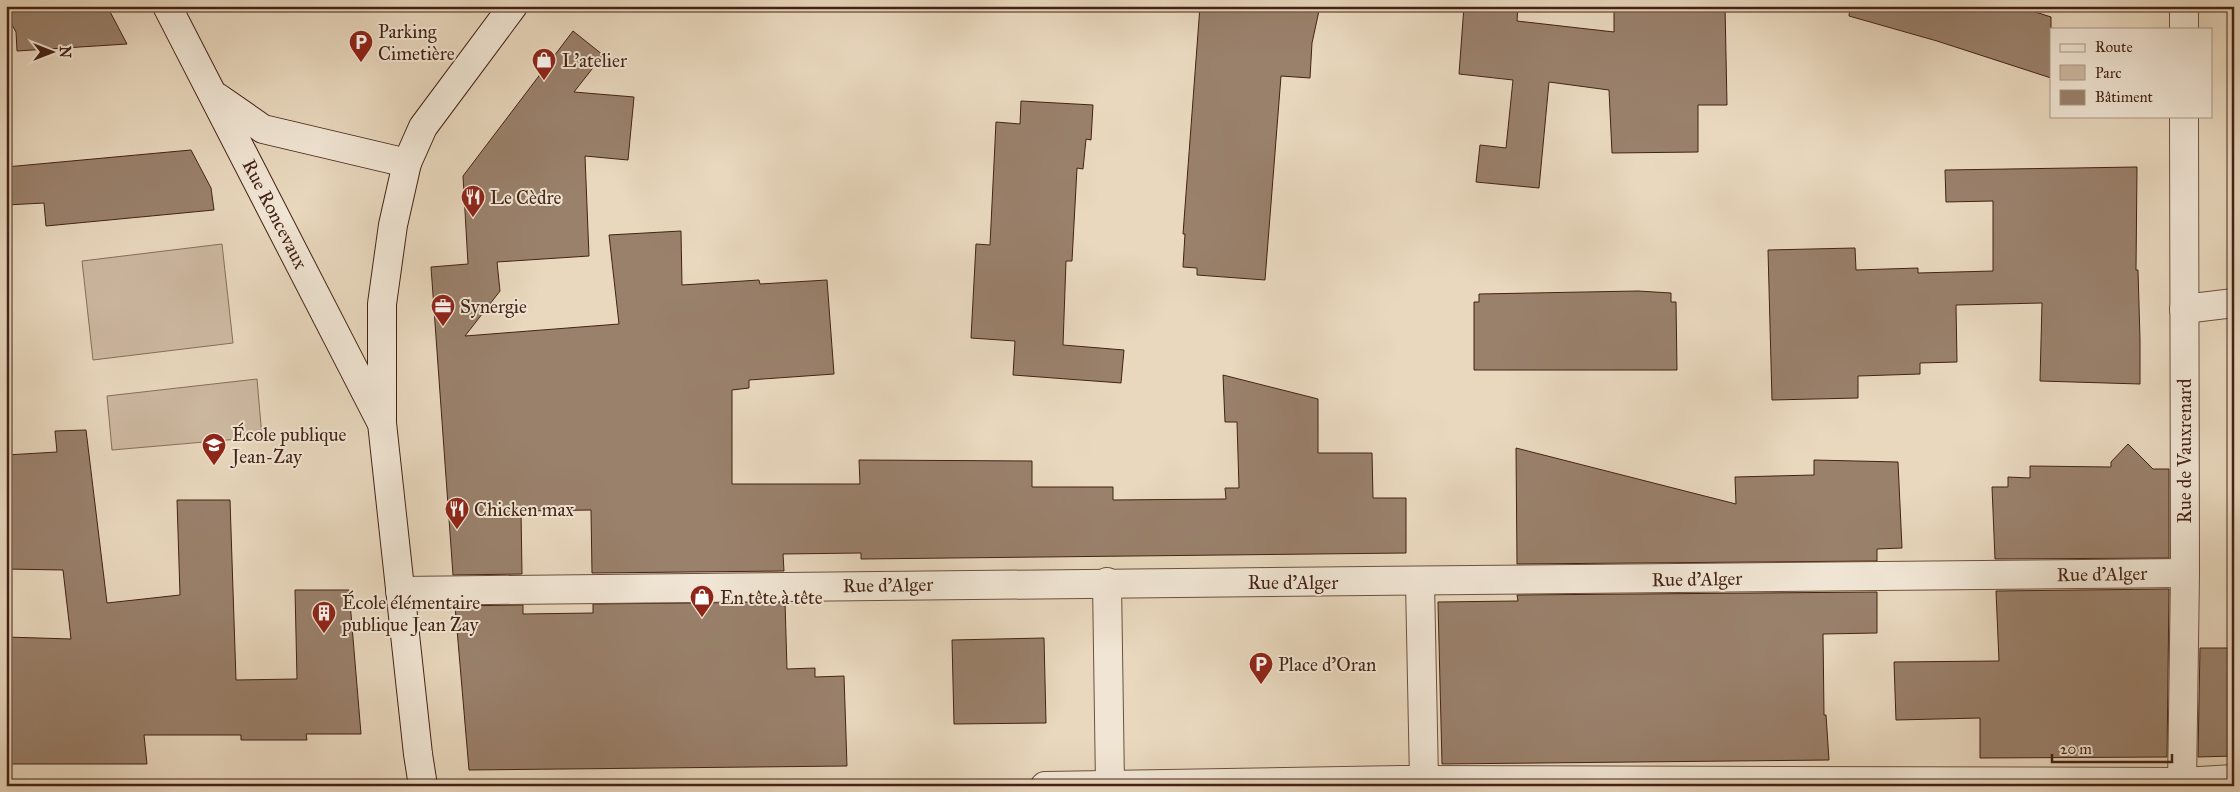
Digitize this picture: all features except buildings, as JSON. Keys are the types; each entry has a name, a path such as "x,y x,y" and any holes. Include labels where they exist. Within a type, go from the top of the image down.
{"street":[{"name":"Rue Roncevaux","path":"167,6 382,423"},
{"path":"423,786 382,423 382,304 393,225 407,163 423,127 513,6"},
{"path":"2184,6 2184,28"},
{"path":"214,95 263,130 407,163"},
{"name":"Rue de Vauxrenard","path":"2182,784 2185,573 2184,118"},
{"path":"2184,309 2234,303"},
{"name":"Rue d'Alger","path":"400,591 1107,582 1420,582 2185,573"},
{"path":"1107,582 1110,785"},
{"path":"1420,582 1424,780"},
{"path":"1045,786 1424,780 2182,784 2234,779"}],"green space":[{"path":"222,244 233,343 93,360 82,261"},
{"path":"257,379 262,437 112,450 107,396"}],"place":[{"name":"Parking Cimetière","path":"361,63"},
{"name":"L'atelier","path":"544,81"},
{"name":"Le Cèdre","path":"473,218"},
{"name":"Synergie","path":"443,327"},
{"name":"École publique Jean-Zay","path":"214,466"},
{"name":"Chicken max","path":"457,530"},
{"name":"En tête à tête","path":"702,618"},
{"name":"École élémentaire publique Jean Zay","path":"324,634"},
{"name":"Place d'Oran","path":"1261,685"}]}
